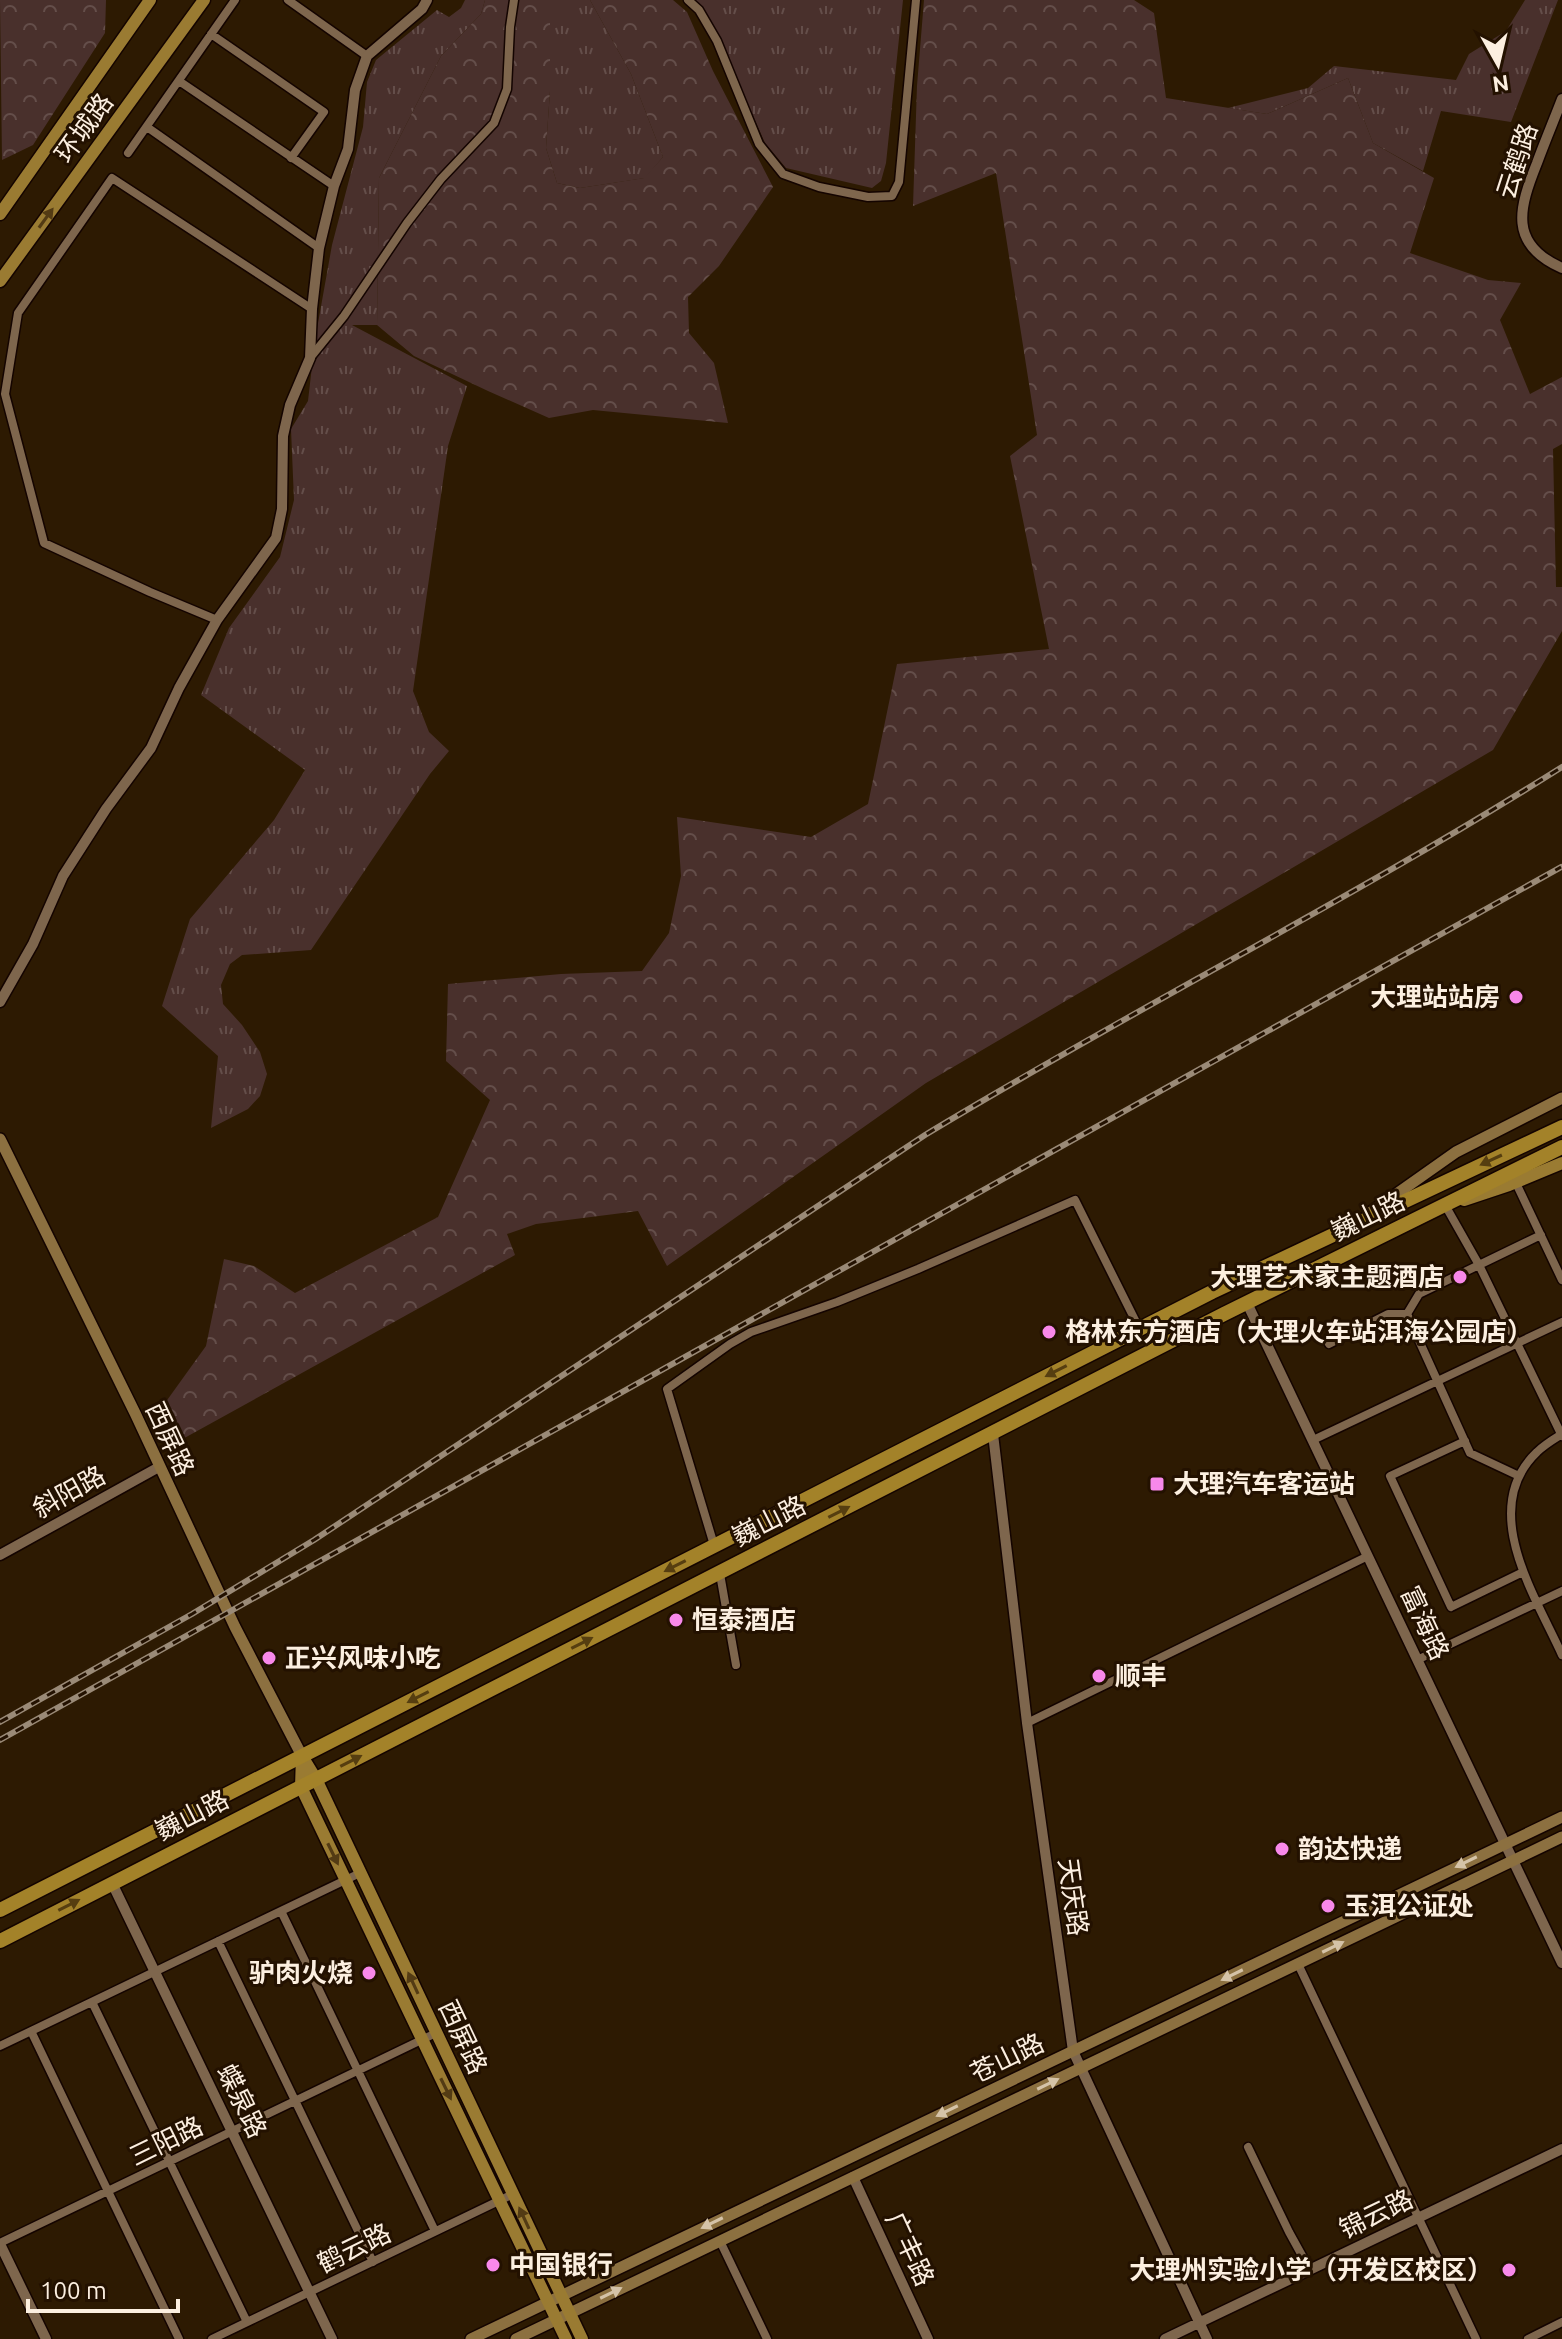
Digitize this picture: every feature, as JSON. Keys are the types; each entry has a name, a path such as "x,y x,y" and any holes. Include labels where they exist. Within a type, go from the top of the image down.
{"highway":[{"name":"巍山路","path":"0,1910 1139,1328 1562,1127"},
{"name":"巍山路","path":"0,1941 1247,1303 1562,1147"},
{"path":"714,1545 720,1574"}],"main road":[{"name":"环城路","path":"0,214 150,0"},
{"name":"环城路","path":"0,281 204,0"},
{"path":"1353,1225 1456,1152 1562,1098"},
{"name":"西屏路","path":"0,1139 235,1627 316,1779 582,2339"},
{"path":"1445,1205 1516,1183 1562,1163"},
{"name":"西屏路","path":"302,1756 301,1787 566,2339"},
{"name":"苍山路","path":"471,2339 1562,1817"},
{"name":"苍山路","path":"516,2339 1562,1837"}],"street":[{"path":"128,153 235,0"},
{"path":"288,0 367,56"},
{"path":"310,358 319,248 334,186 348,149 355,90 367,56 422,9 427,0"},
{"path":"0,1002 33,944 63,876 106,809 151,748 179,688 217,620 276,538 282,509 283,436 290,405 310,358 344,316 441,179 494,123 507,89 514,0"},
{"path":"688,0 699,10 717,41 759,144 783,174 819,187 868,197 892,196 899,182 916,0"},
{"path":"211,34 324,112 291,158"},
{"path":"179,81 334,186"},
{"name":"云鹤路","path":"1562,99 1525,193 1521,215 1525,233 1535,250 1547,261 1562,268"},
{"path":"147,127 319,248"},
{"path":"217,620 44,543 5,394 18,313 112,178 312,309"},
{"path":"1516,1183 1562,1280"},
{"path":"714,1545 667,1389 751,1332 905,1274 1075,1200 1139,1328"},
{"path":"1445,1205 1479,1265 1562,1434 1536,1453 1519,1476 1511,1510 1511,1530 1523,1572 1562,1655"},
{"path":"1407,1314 1419,1294 1541,1235"},
{"name":"富海路","path":"1247,1303 1562,1963"},
{"path":"1329,1344 1388,1314 1407,1314"},
{"path":"1407,1314 1470,1453 1519,1476"},
{"path":"1313,1440 1562,1322"},
{"name":"天庆路","path":"993,1434 1027,1723 1073,2051 1207,2339"},
{"path":"1465,1441 1390,1476 1451,1607 1523,1572"},
{"name":"斜阳路","path":"0,1555 159,1467"},
{"path":"1027,1723 1368,1556"},
{"path":"720,1574 736,1665"},
{"path":"1417,1660 1562,1591"},
{"path":"0,2046 360,1873"},
{"name":"蝶泉路","path":"112,1883 332,2339"},
{"path":"281,1911 435,2231"},
{"path":"218,1941 373,2262"},
{"path":"1298,1964 1476,2339"},
{"path":"92,2002 247,2322"},
{"path":"31,2031 179,2339"},
{"name":"三阳路","path":"0,2243 436,2033"},
{"path":"1248,2147 1310,2270"},
{"name":"锦云路","path":"1165,2339 1562,2149"},
{"name":"广丰路","path":"853,2177 928,2339"},
{"name":"鹤云路","path":"212,2339 513,2194"},
{"path":"720,2241 767,2339"},
{"path":"0,2243 46,2339"},
{"path":"1528,2339 1562,2322"}],"green space":[{"path":"0,0 106,0 105,33 33,145 2,160"},
{"path":"465,0 485,0 481,14 441,56 379,178 377,325 352,325 467,386 448,446 413,691 429,732 449,751 430,774 311,950 242,955 230,964 221,985 223,1004 260,1052 267,1074 260,1096 248,1109 211,1128 218,1056 162,1006 190,919 274,820 305,770 201,695 229,628 280,557 294,500 291,429 308,401 332,245 363,127 367,82 376,60 437,10 449,17 461,8"},
{"path":"485,0 550,0 550,91 546,148 557,183 580,188 644,178 663,157 631,74 590,0 673,0 687,12 713,71 773,187 719,266 688,297 689,333 714,363 728,423 593,410 549,418 414,356 377,325 379,178 441,56 481,14"},
{"path":"550,0 590,0 631,74 663,157 645,178 580,188 557,183 546,148 550,91"},
{"path":"693,0 903,0 886,163 881,181 872,188 786,168 765,143 710,19"},
{"path":"924,0 1134,0 1154,13 1166,98 1267,114 1348,78 1373,143 1434,178 1410,253 1488,280 1521,283 1500,320 1530,394 1562,377 1562,444 1553,449 1556,587 1562,587 1562,631 1493,750 926,1083 667,1266 638,1211 536,1224 507,1234 515,1255 179,1441 160,1410 206,1346 224,1259 254,1266 295,1293 438,1217 490,1100 446,1061 448,984 561,974 642,971 669,933 681,876 677,817 811,837 868,804 897,664 1049,649 1010,456 1037,435 996,173 913,206 917,86"},
{"path":"1525,0 1558,0 1511,122 1441,111 1423,171 1373,143 1348,78 1267,114 1228,108 1308,88 1334,66 1456,80 1469,54 1506,31"}],"railway":[{"path":"0,1722 192,1614 314,1540 925,1135 1404,862 1562,767"},
{"path":"0,1740 1561,867"}],"place":[{"name":"大理站站房","path":"1516,997"},
{"name":"大理艺术家主题酒店","path":"1460,1277"},
{"name":"格林东方酒店（大理火车站洱海公园店）","path":"1049,1332"},
{"name":"大理汽车客运站","path":"1157,1484"},
{"name":"恒泰酒店","path":"676,1620"},
{"name":"正兴风味小吃","path":"269,1658"},
{"name":"顺丰","path":"1099,1676"},
{"name":"韵达快递","path":"1282,1849"},
{"name":"玉洱公证处","path":"1328,1906"},
{"name":"驴肉火烧","path":"369,1973"},
{"name":"中国银行","path":"493,2265"},
{"name":"大理州实验小学（开发区校区）","path":"1509,2270"}]}
